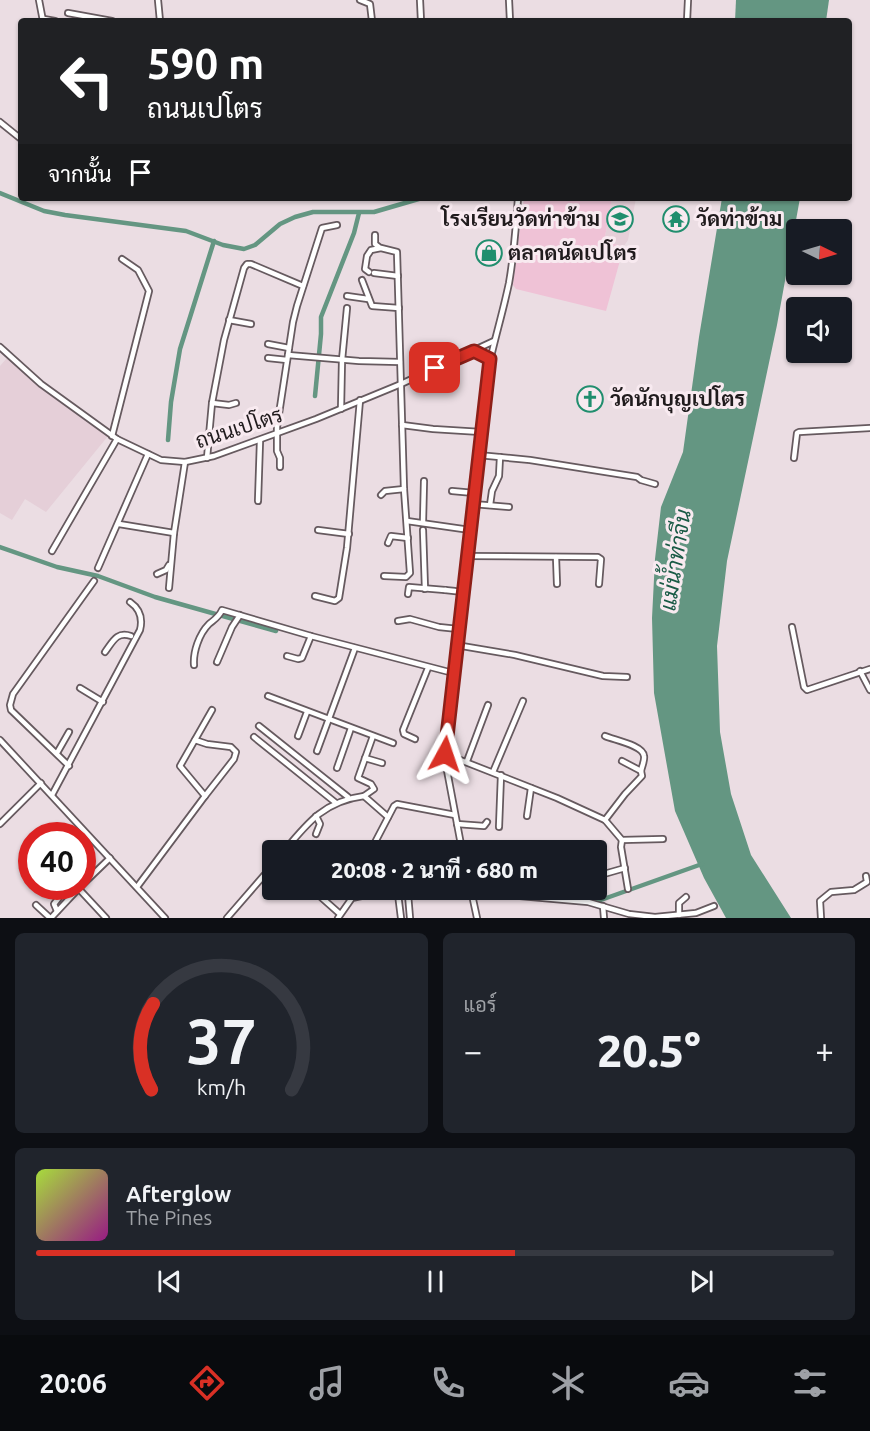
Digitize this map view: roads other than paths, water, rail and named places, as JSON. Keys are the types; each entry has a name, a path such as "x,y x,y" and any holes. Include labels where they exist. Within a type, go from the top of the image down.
{"street":[{"path":"39,0 43,18"},
{"path":"158,0 160,18"},
{"path":"360,0 370,4 372,18"},
{"path":"420,0 421,18"},
{"path":"509,0 510,18"},
{"path":"687,18 688,0"},
{"path":"68,13 96,18"},
{"path":"0,122 18,137"},
{"path":"460,840 445,754 490,359 508,284 518,201"},
{"path":"280,467 277,433 297,306 321,228 337,225"},
{"path":"375,235 375,244 397,252 409,576 384,576"},
{"path":"381,248 373,249 367,256 365,269 371,273 398,276"},
{"path":"112,436 149,291 138,270 122,259"},
{"path":"207,458 212,403 229,320 244,268 247,264 251,264 303,286"},
{"path":"362,280 371,304 376,307 399,308"},
{"path":"347,296 368,299"},
{"path":"341,409 342,360 347,308"},
{"path":"229,320 251,324"},
{"name":"ถนนเปโตร","path":"0,347 34,378 117,440 168,462 185,462 207,458 260,441 401,384 494,341"},
{"path":"268,344 289,348"},
{"path":"474,351 490,359"},
{"path":"267,358 315,357 400,362"},
{"path":"315,596 335,601 339,598 349,534 360,400"},
{"path":"212,403 229,405 236,403"},
{"path":"402,425 481,432"},
{"path":"794,458 797,433 870,428"},
{"path":"52,551 117,440"},
{"path":"258,501 260,441"},
{"path":"98,568 148,454"},
{"path":"478,455 638,477 655,484"},
{"path":"490,505 498,476 500,457"},
{"path":"169,588 174,533 185,462"},
{"path":"423,522 424,481"},
{"path":"381,495 385,491 404,489"},
{"path":"452,491 474,494"},
{"path":"473,504 509,507"},
{"path":"407,521 470,530"},
{"path":"119,524 174,533"},
{"path":"318,530 349,534"},
{"path":"423,530 425,589"},
{"path":"388,543 391,536 408,538"},
{"path":"467,556 598,557 601,559 599,584"},
{"path":"556,557 557,584"},
{"path":"158,574 166,570 171,563"},
{"path":"69,766 12,710 11,700 94,581"},
{"path":"408,594 408,587 463,592"},
{"path":"52,795 103,702 141,624 137,607 130,602"},
{"path":"194,665 195,649 207,626 220,615 222,610 453,673"},
{"path":"217,662 234,622 240,616"},
{"path":"398,621 410,619 439,627 458,629"},
{"path":"792,627 804,687 807,690 870,669"},
{"path":"105,652 118,635 134,638"},
{"path":"287,656 302,658 311,636"},
{"path":"456,645 603,676 627,677"},
{"path":"317,751 355,648"},
{"path":"415,739 404,734 403,730 428,668"},
{"path":"860,671 870,690"},
{"path":"81,688 103,702"},
{"path":"268,696 393,743"},
{"path":"494,772 523,701"},
{"path":"467,761 489,705"},
{"path":"205,796 180,766 212,710"},
{"path":"298,736 307,712"},
{"path":"259,726 348,797"},
{"path":"338,768 351,728"},
{"path":"57,753 69,732"},
{"path":"254,736 336,803"},
{"path":"294,840 316,816 336,803 348,797 364,796 374,789 370,784 358,778 373,736"},
{"path":"605,736 635,745 642,750 645,757 640,778 605,820"},
{"path":"137,887 234,759 236,752 231,747 195,740"},
{"path":"1,742 165,918"},
{"path":"445,754 494,772 605,820 622,840 621,847 628,889"},
{"path":"365,758 382,764"},
{"path":"622,761 641,771"},
{"path":"499,827 501,776"},
{"path":"0,824 41,783"},
{"path":"527,816 531,788"},
{"path":"364,796 388,817"},
{"path":"376,840 394,806 400,804 455,815"},
{"path":"316,816 320,824 316,834"},
{"path":"457,824 484,826 487,822"},
{"path":"622,840 663,839"},
{"path":"96,872 110,858"},
{"path":"607,873 625,868"},
{"path":"821,918 819,907 822,899 832,891 854,890 867,882 866,876"},
{"path":"227,918 262,878"},
{"path":"679,915 679,903 686,897"},
{"path":"57,900 54,904 57,911"},
{"path":"36,905 51,918 68,900"},
{"path":"91,900 106,918"},
{"path":"323,900 339,916 351,900"},
{"path":"399,900 401,918"},
{"path":"408,900 410,918"},
{"path":"473,900 477,918"},
{"path":"570,900 588,902 639,916 655,917 704,911 714,906"},
{"path":"603,906 604,918"}],"water":[{"path":"736,0 829,0 826,18 735,18"},
{"name":"แม่น้ำท่าจีน","path":"722,201 799,201 796,219 786,219 786,275 727,561 717,646 720,732 731,794 751,855 791,918 726,918 704,878 675,811 654,693 652,618 661,507 683,452"}],"waterway":[{"path":"0,193 18,200"},
{"path":"20,201 44,211 65,215 186,231 223,245 244,249 255,245 280,224 295,217 313,212 374,212 412,201"},
{"path":"315,396 321,317 354,233 359,213"},
{"path":"168,440 171,402 180,349 214,241"},
{"path":"0,547 57,567 98,576 155,597 276,631"},
{"path":"607,898 702,864"},
{"path":"585,900 601,900"}],"place":[{"name":"โรงเรียนวัดท่าข้าม","path":"620,219"},
{"name":"วัดท่าข้าม","path":"676,219"},
{"name":"ตลาดนัดเปโตร","path":"489,253"},
{"name":"วัดนักบุญเปโตร","path":"590,399"}]}
